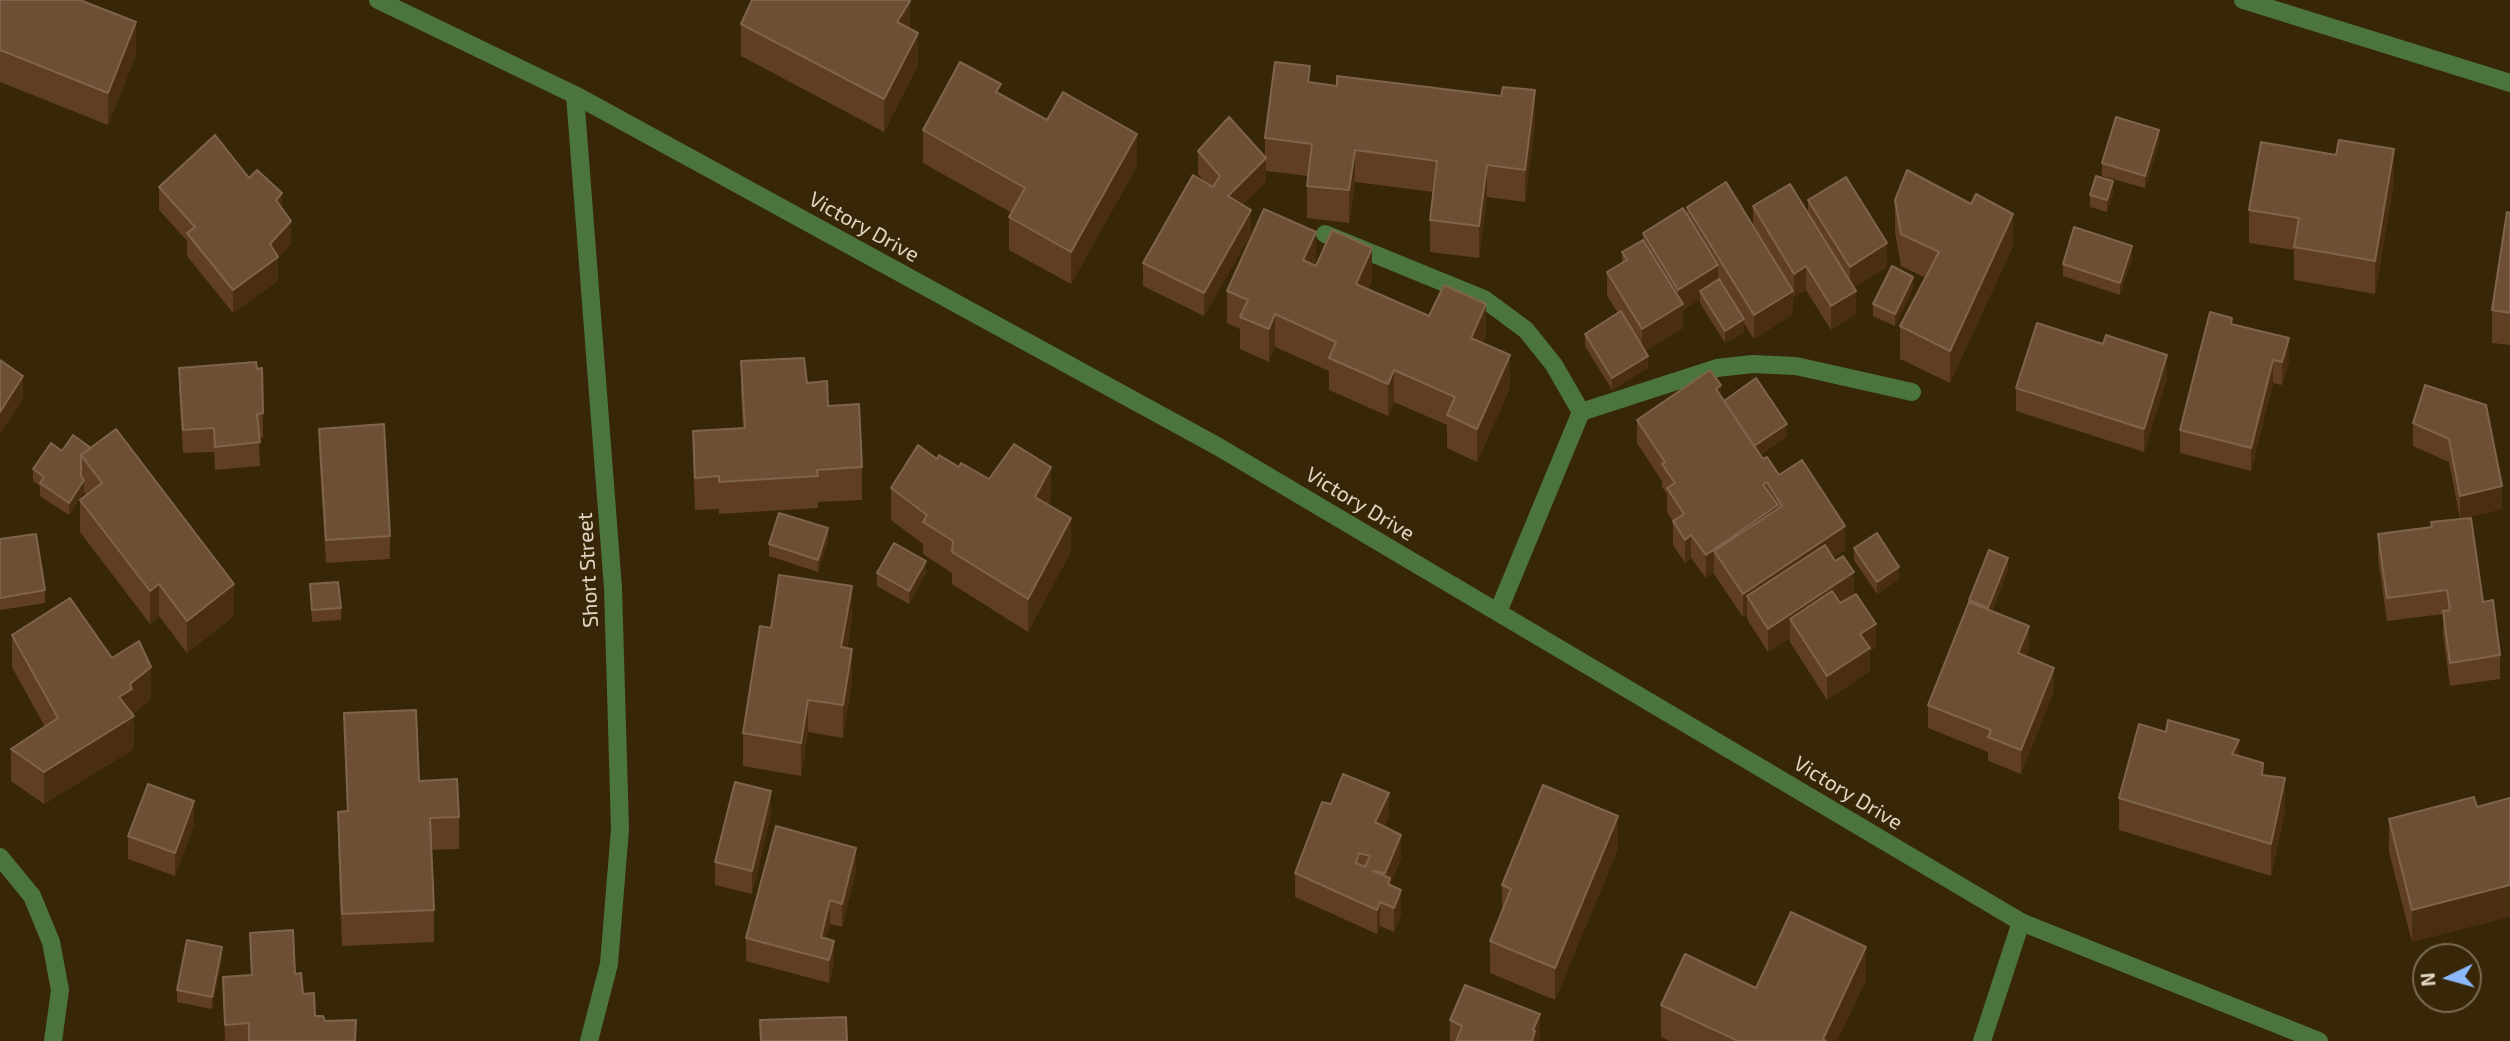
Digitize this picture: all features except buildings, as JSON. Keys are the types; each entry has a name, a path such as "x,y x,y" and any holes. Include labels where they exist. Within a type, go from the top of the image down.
{"street":[{"name":"Victory Drive","path":"378,0 575,95 1217,446 2021,922 2319,1041"},
{"path":"2243,0 2510,83"},
{"name":"Short Street","path":"575,95 613,588 620,829 609,964 589,1041"},
{"path":"1325,234 1484,299 1526,330 1554,365 1581,412"},
{"path":"1498,612 1581,412 1717,368 1752,365 1796,366 1912,392"},
{"path":"0,857 32,896 51,942 60,990 53,1041"},
{"path":"1982,1041 2021,922"}]}
